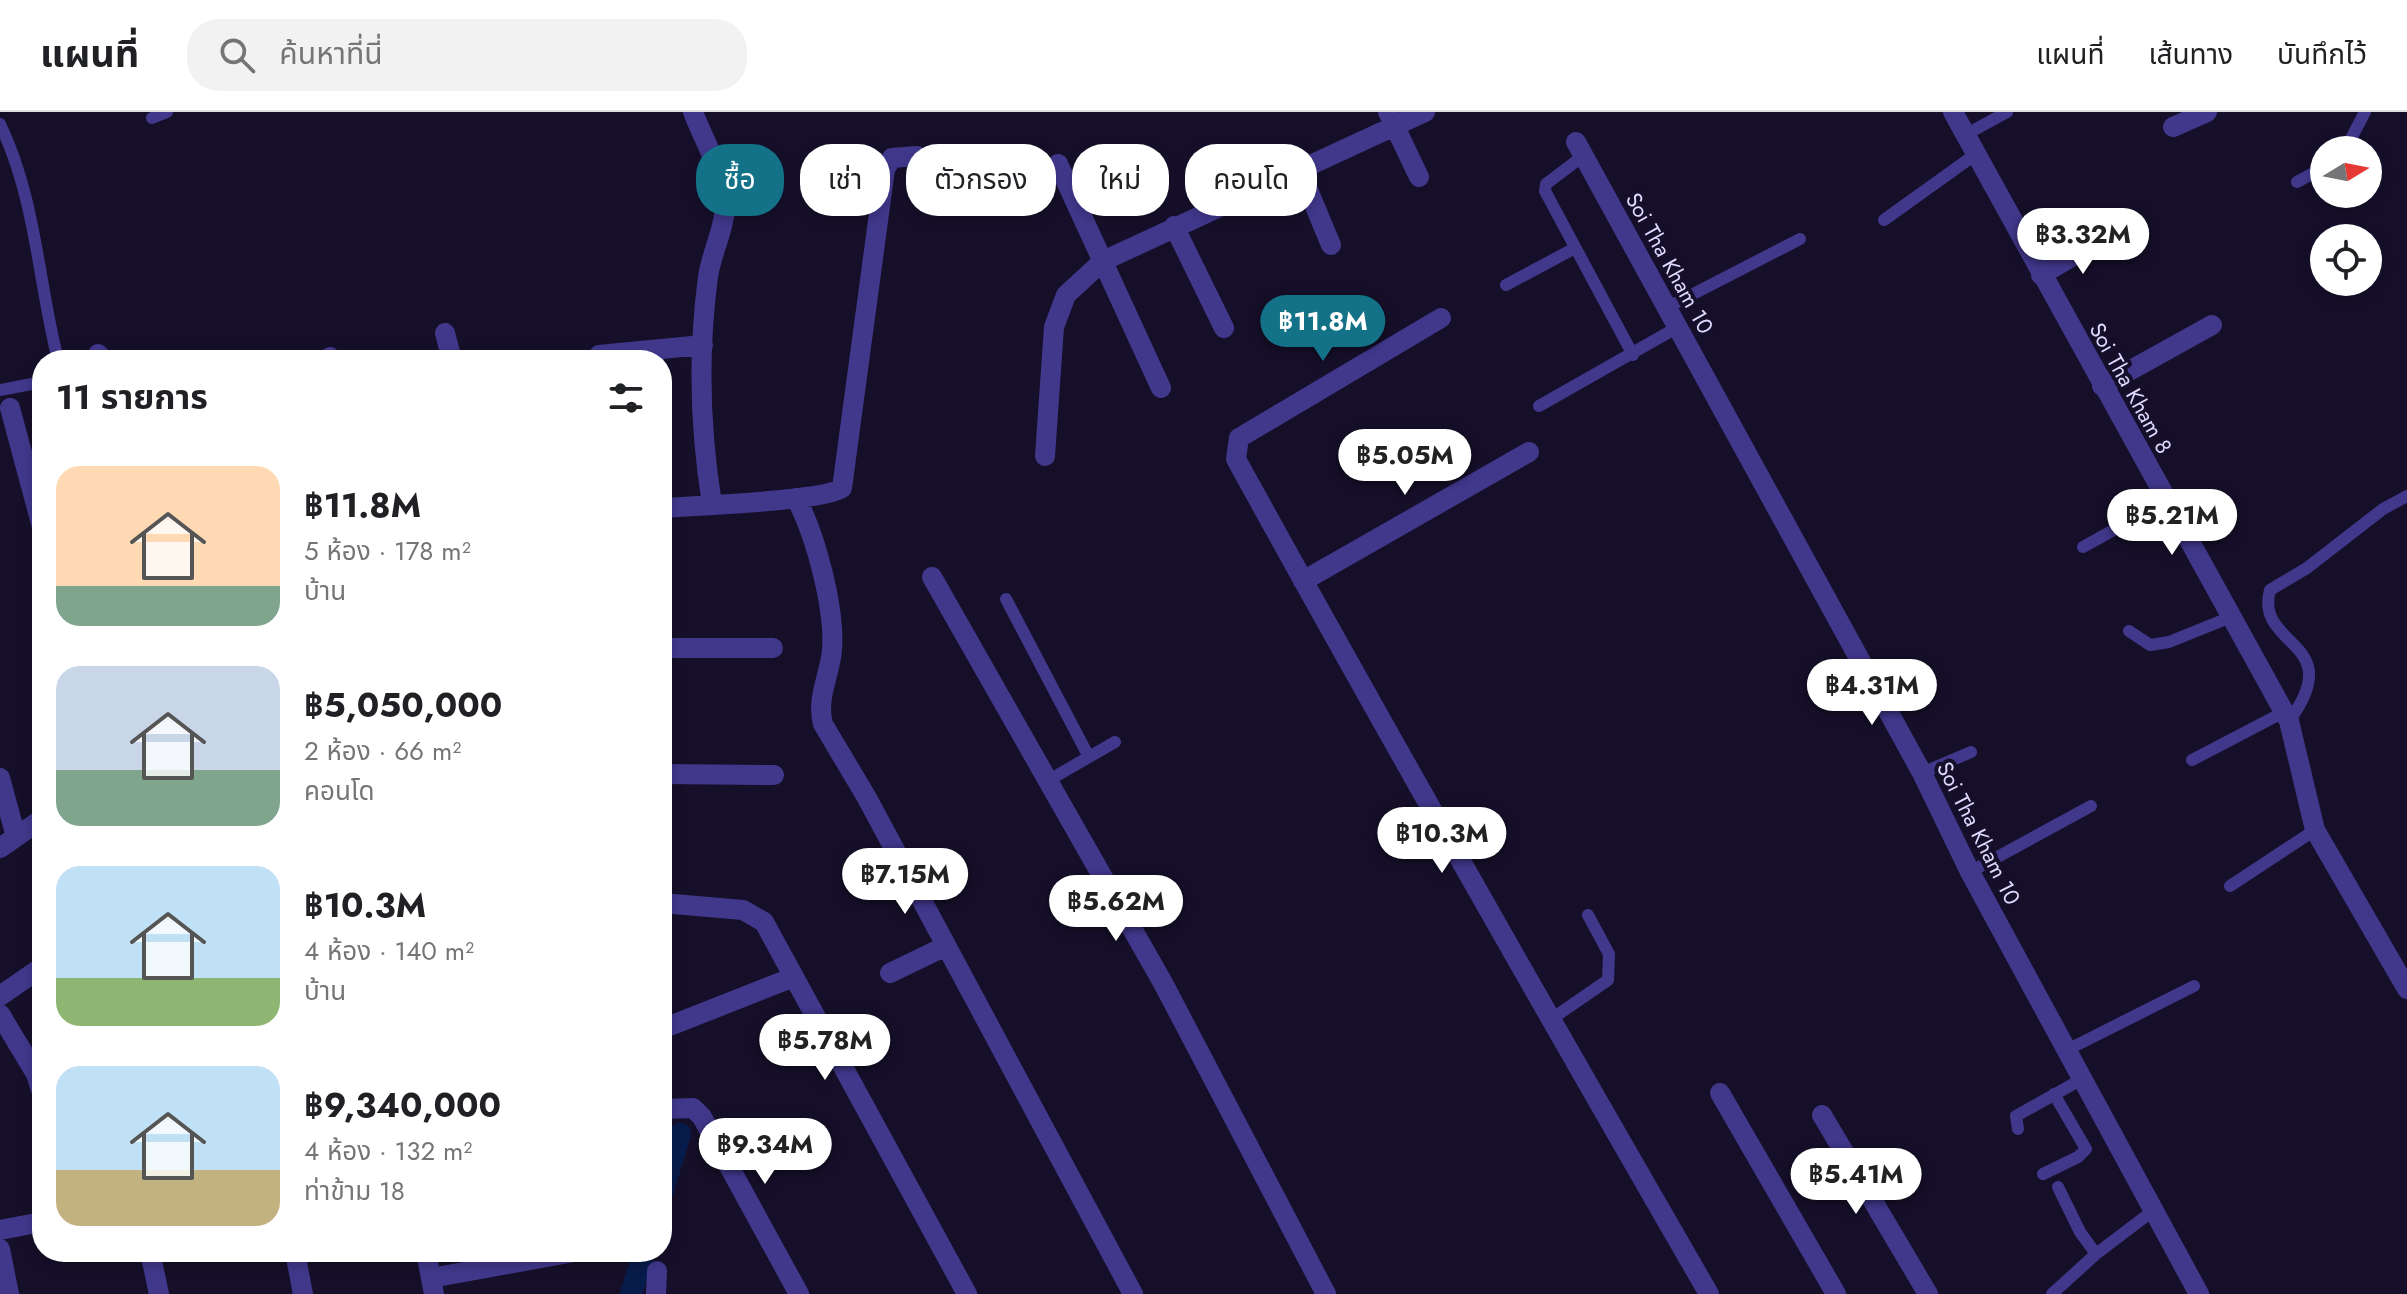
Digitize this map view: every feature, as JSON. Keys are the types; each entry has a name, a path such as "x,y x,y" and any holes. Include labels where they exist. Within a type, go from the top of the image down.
{"street":[{"path":"693,112 719,175 725,208 708,277 703,345 702,407 712,504"},
{"path":"1317,158 1391,119 1425,112"},
{"name":"Soi Tha Kham 8","path":"1953,112 2286,717 2315,830 2407,989"},
{"path":"2173,127 2207,112"},
{"path":"1391,119 1419,177"},
{"name":"Soi Tha Kham 10","path":"1579,149 1922,773 1970,872 2069,1049 2082,1079 2199,1294"},
{"path":"672,507 796,498 831,494 842,488 885,169 892,158 906,157"},
{"path":"1058,164 1161,388"},
{"path":"1317,211 1331,245"},
{"path":"1045,456 1054,327 1066,295 1103,261 1196,216"},
{"path":"1174,226 1224,328"},
{"path":"2041,275 2102,239"},
{"path":"1441,318 1236,442 1236,459 1488,911 1553,1018 1709,1294"},
{"path":"2102,386 2212,325"},
{"path":"445,333 449,350"},
{"path":"651,350 703,345"},
{"path":"5,399 32,492"},
{"path":"1303,581 1529,452"},
{"path":"796,498 808,527 826,594 832,633 832,652 820,712 823,724 1133,1294"},
{"path":"932,577 1163,983 1326,1294"},
{"path":"672,648 773,648"},
{"path":"672,774 774,775"},
{"path":"0,778 8,842 32,826"},
{"path":"672,904 753,913 764,922 967,1294"},
{"path":"890,973 946,946"},
{"path":"0,996 32,974"},
{"path":"672,1025 794,977"},
{"path":"0,1014 32,1067"},
{"path":"1720,1093 1836,1294"},
{"path":"672,1109 693,1108 702,1117 799,1294"},
{"path":"1822,1115 1928,1294"},
{"path":"0,1230 32,1224"},
{"path":"0,1249 9,1294"},
{"path":"152,1262 159,1294"},
{"path":"297,1262 303,1294"},
{"path":"428,1262 432,1286 532,1262"},
{"path":"656,1294 657,1271"}],"lane":[{"path":"152,118 167,112"},
{"path":"1965,135 2007,112"},
{"path":"2352,136 2365,112"},
{"path":"0,124 23,180 56,350"},
{"path":"1579,149 1546,184 1545,191 1633,355"},
{"path":"1884,220 1976,154"},
{"path":"2297,182 2310,175"},
{"path":"1668,307 1800,239"},
{"path":"1506,285 1575,248"},
{"path":"1539,406 1678,327"},
{"path":"5,399 32,387"},
{"path":"2192,760 2286,717 2303,703 2310,680 2299,649 2270,616 2266,605 2270,590 2307,568 2383,509 2407,496"},
{"path":"2083,547 2166,501"},
{"path":"1006,599 1089,757"},
{"path":"2129,631 2150,645 2169,642 2231,617"},
{"path":"1049,780 1115,742"},
{"path":"1922,773 1971,752"},
{"path":"1970,872 2091,806"},
{"path":"2230,886 2315,830"},
{"path":"1553,1018 1608,980 1609,954 1588,915"},
{"path":"2069,1049 2194,986"},
{"path":"2018,1129 2016,1116 2082,1079"},
{"path":"2043,1174 2078,1157 2086,1149 2054,1094"},
{"path":"2058,1187 2080,1232 2096,1254"},
{"path":"2052,1294 2096,1254 2154,1210"}],"waterway":[{"path":"672,1160 680,1134"},
{"path":"631,1294 641,1262"}]}
